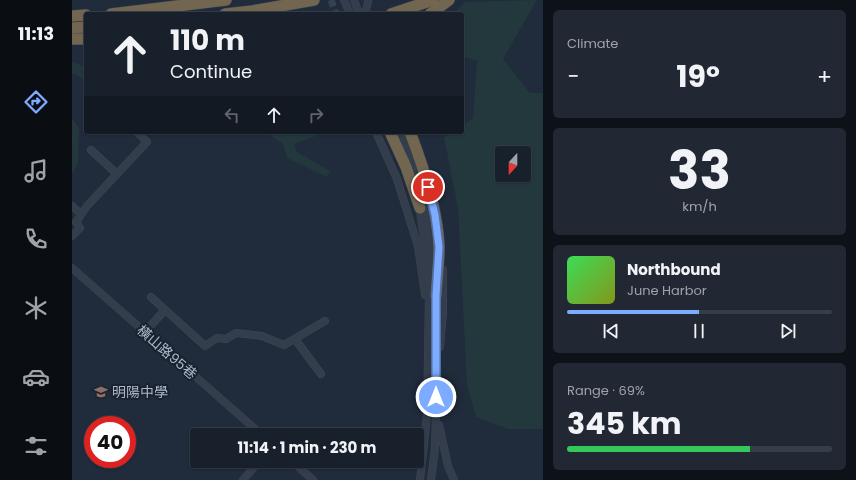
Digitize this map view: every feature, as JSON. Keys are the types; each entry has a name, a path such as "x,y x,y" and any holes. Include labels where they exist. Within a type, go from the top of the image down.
{"highway":[{"path":"127,12 226,0"},
{"path":"397,12 433,0"},
{"path":"433,12 449,0"},
{"path":"243,12 310,1"},
{"path":"72,16 84,15"},
{"path":"72,28 84,28"},
{"path":"72,39 84,39"},
{"path":"391,134 406,167 420,208"},
{"path":"411,134 421,159 435,215 439,247 436,296"}],"street":[{"path":"344,0 349,12"},
{"path":"354,0 358,12"},
{"path":"365,12 368,0"},
{"path":"72,236 80,228 76,222 87,206 147,142 139,134"},
{"path":"377,134 398,179 418,246 429,322"},
{"path":"398,134 412,177 420,208 430,295 427,415 419,480"},
{"path":"405,134 423,191 431,232 436,296 436,411 431,480"},
{"path":"416,134 422,150 434,198 438,220 443,271 443,313 436,379"},
{"path":"91,150 117,174"},
{"path":"72,206 81,214"},
{"name":"橫山路95巷","path":"72,268 254,428"},
{"path":"151,297 205,346 217,338 226,339 236,332 262,336 284,345 325,321"},
{"path":"145,332 165,310"},
{"path":"295,339 321,374"},
{"path":"436,411 443,451 454,480"},
{"path":"243,480 253,468"},
{"path":"300,468 313,480"}],"green space":[{"path":"537,0 503,59 530,93 543,93 543,429 508,429 476,417 467,385 458,208 444,137 449,134 464,134 464,125 473,118 477,61 464,57 464,12 455,12 465,2"},
{"path":"72,62 84,66 84,80 76,74 72,74"},
{"path":"72,118 79,128 78,164 72,173"},
{"path":"269,134 321,134 294,144 297,152 330,171 327,177 287,158 283,144"}],"tunnel":[{"path":"331,0 335,12"}],"place":[{"name":"明陽中學","path":"101,392"}],"route":[{"path":"428,187 435,215 439,247 436,296 436,397"}]}
